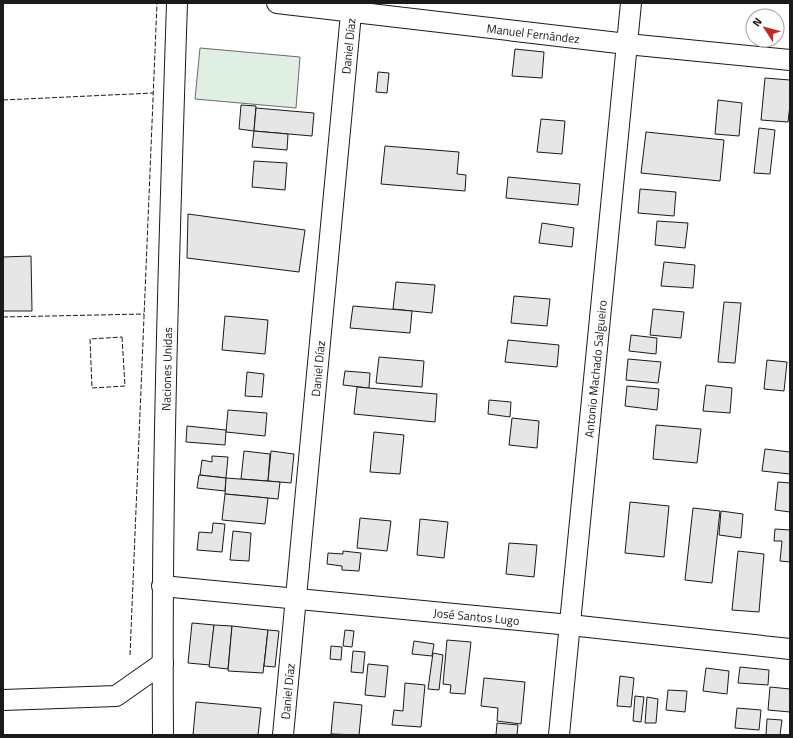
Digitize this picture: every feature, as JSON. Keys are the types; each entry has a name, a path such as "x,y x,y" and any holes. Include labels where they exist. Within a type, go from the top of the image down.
{"street":[{"name":"Naciones Unidas","path":"163,735 162,586 166,327 177,3"},
{"name":"Manuel Fernández","path":"277,3 351,7 627,44 790,60"},
{"name":"Antonio Machado Salgueiro","path":"559,735 631,3"},
{"name":"Daniel Díaz","path":"283,735 297,599 351,7"},
{"name":"José Santos Lugo","path":"162,586 570,625 790,649"},
{"path":"3,700 116,696 163,663"}],"green space":[{"path":"200,48 300,57 296,108 195,99"}],"building":[{"path":"515,49 544,52 542,78 512,76"},
{"path":"378,72 389,73 387,93 376,92"},
{"path":"765,78 790,80 788,122 761,120"},
{"path":"718,100 742,103 739,136 715,134"},
{"path":"241,105 256,106 254,131 239,129"},
{"path":"256,108 314,113 312,136 254,131"},
{"path":"541,119 565,121 562,154 537,152"},
{"path":"759,128 775,130 770,174 754,173"},
{"path":"254,131 288,134 287,150 252,147"},
{"path":"646,132 724,140 720,181 641,173"},
{"path":"385,146 459,152 457,174 466,175 465,191 381,184"},
{"path":"254,161 287,163 285,190 252,187"},
{"path":"508,177 580,184 578,205 506,198"},
{"path":"640,189 676,192 674,216 638,213"},
{"path":"188,214 305,230 299,272 187,258"},
{"path":"657,221 688,223 685,248 655,245"},
{"path":"542,223 574,228 572,247 539,243"},
{"path":"31,256 32,311 3,311 3,257"},
{"path":"664,262 695,265 693,288 661,286"},
{"path":"396,282 435,285 432,313 393,309"},
{"path":"514,296 550,299 547,326 511,323"},
{"path":"724,302 741,303 735,363 718,362"},
{"path":"353,306 412,311 410,333 350,328"},
{"path":"653,309 684,312 681,338 650,335"},
{"path":"225,316 268,320 265,354 222,350"},
{"path":"631,335 657,338 656,354 629,351"},
{"path":"508,340 559,345 557,367 505,362"},
{"path":"379,357 424,361 422,387 376,383"},
{"path":"628,359 661,362 658,383 626,380"},
{"path":"767,360 787,362 784,391 764,389"},
{"path":"345,371 370,373 369,388 343,385"},
{"path":"247,372 264,374 262,397 245,396"},
{"path":"706,385 732,388 730,413 703,411"},
{"path":"627,386 659,389 657,410 625,406"},
{"path":"357,387 437,394 435,422 354,414"},
{"path":"489,400 511,402 510,417 488,414"},
{"path":"228,410 267,413 265,436 226,432"},
{"path":"512,418 539,421 537,448 509,445"},
{"path":"656,425 701,429 697,463 653,459"},
{"path":"187,426 226,430 225,445 186,442"},
{"path":"374,432 404,435 400,474 370,472"},
{"path":"765,449 790,452 790,474 762,471"},
{"path":"244,451 270,454 268,481 241,479"},
{"path":"271,451 294,454 291,483 268,481"},
{"path":"212,456 228,457 226,478 200,475 202,460 212,462"},
{"path":"199,475 226,478 225,491 197,488"},
{"path":"226,478 280,482 278,499 225,494"},
{"path":"778,482 790,483 790,512 775,510"},
{"path":"225,494 268,498 265,524 222,520"},
{"path":"630,502 669,506 664,557 625,553"},
{"path":"693,508 720,511 712,583 685,580"},
{"path":"721,511 743,514 741,538 719,535"},
{"path":"360,518 391,521 387,551 357,548"},
{"path":"420,519 448,522 444,558 417,555"},
{"path":"213,523 225,524 222,552 197,550 199,532 212,533"},
{"path":"775,529 790,530 790,562 780,561 782,541 774,541"},
{"path":"233,531 251,533 249,561 230,560"},
{"path":"509,543 537,545 534,577 506,574"},
{"path":"343,551 361,553 359,571 342,570 342,566 327,564 328,553 343,554"},
{"path":"738,551 764,554 759,612 732,610"},
{"path":"192,623 214,625 210,665 188,663"},
{"path":"214,625 232,626 228,669 209,667"},
{"path":"232,626 268,630 263,673 228,671"},
{"path":"268,630 279,631 275,667 264,666"},
{"path":"345,630 354,631 352,647 343,646"},
{"path":"447,640 471,642 465,694 450,693 451,685 443,684"},
{"path":"414,641 434,644 432,656 412,654"},
{"path":"331,646 342,647 341,660 330,659"},
{"path":"353,651 365,652 363,673 351,672"},
{"path":"433,653 443,655 439,690 428,689"},
{"path":"368,664 388,666 385,697 365,695"},
{"path":"740,667 769,670 768,685 738,683"},
{"path":"706,668 729,671 727,694 703,691"},
{"path":"620,676 634,678 631,707 617,706"},
{"path":"484,678 525,682 521,724 497,721 498,708 481,706"},
{"path":"405,683 425,685 421,727 392,725 394,710 403,711"},
{"path":"770,687 790,689 790,712 768,710"},
{"path":"668,690 687,691 685,712 666,710"},
{"path":"635,696 644,697 641,722 633,721"},
{"path":"647,697 658,699 656,723 645,723"},
{"path":"196,702 261,708 258,735 193,735"},
{"path":"334,702 362,705 359,735 331,734"},
{"path":"737,708 761,710 759,730 735,728"},
{"path":"767,719 782,720 780,735 766,735"},
{"path":"497,723 518,725 517,735 496,735"}],"fence":[{"path":"130,655 157,3"},
{"path":"3,100 153,93"},
{"path":"3,317 144,314"},
{"path":"122,337 125,386 92,388 90,339 122,337"}]}
